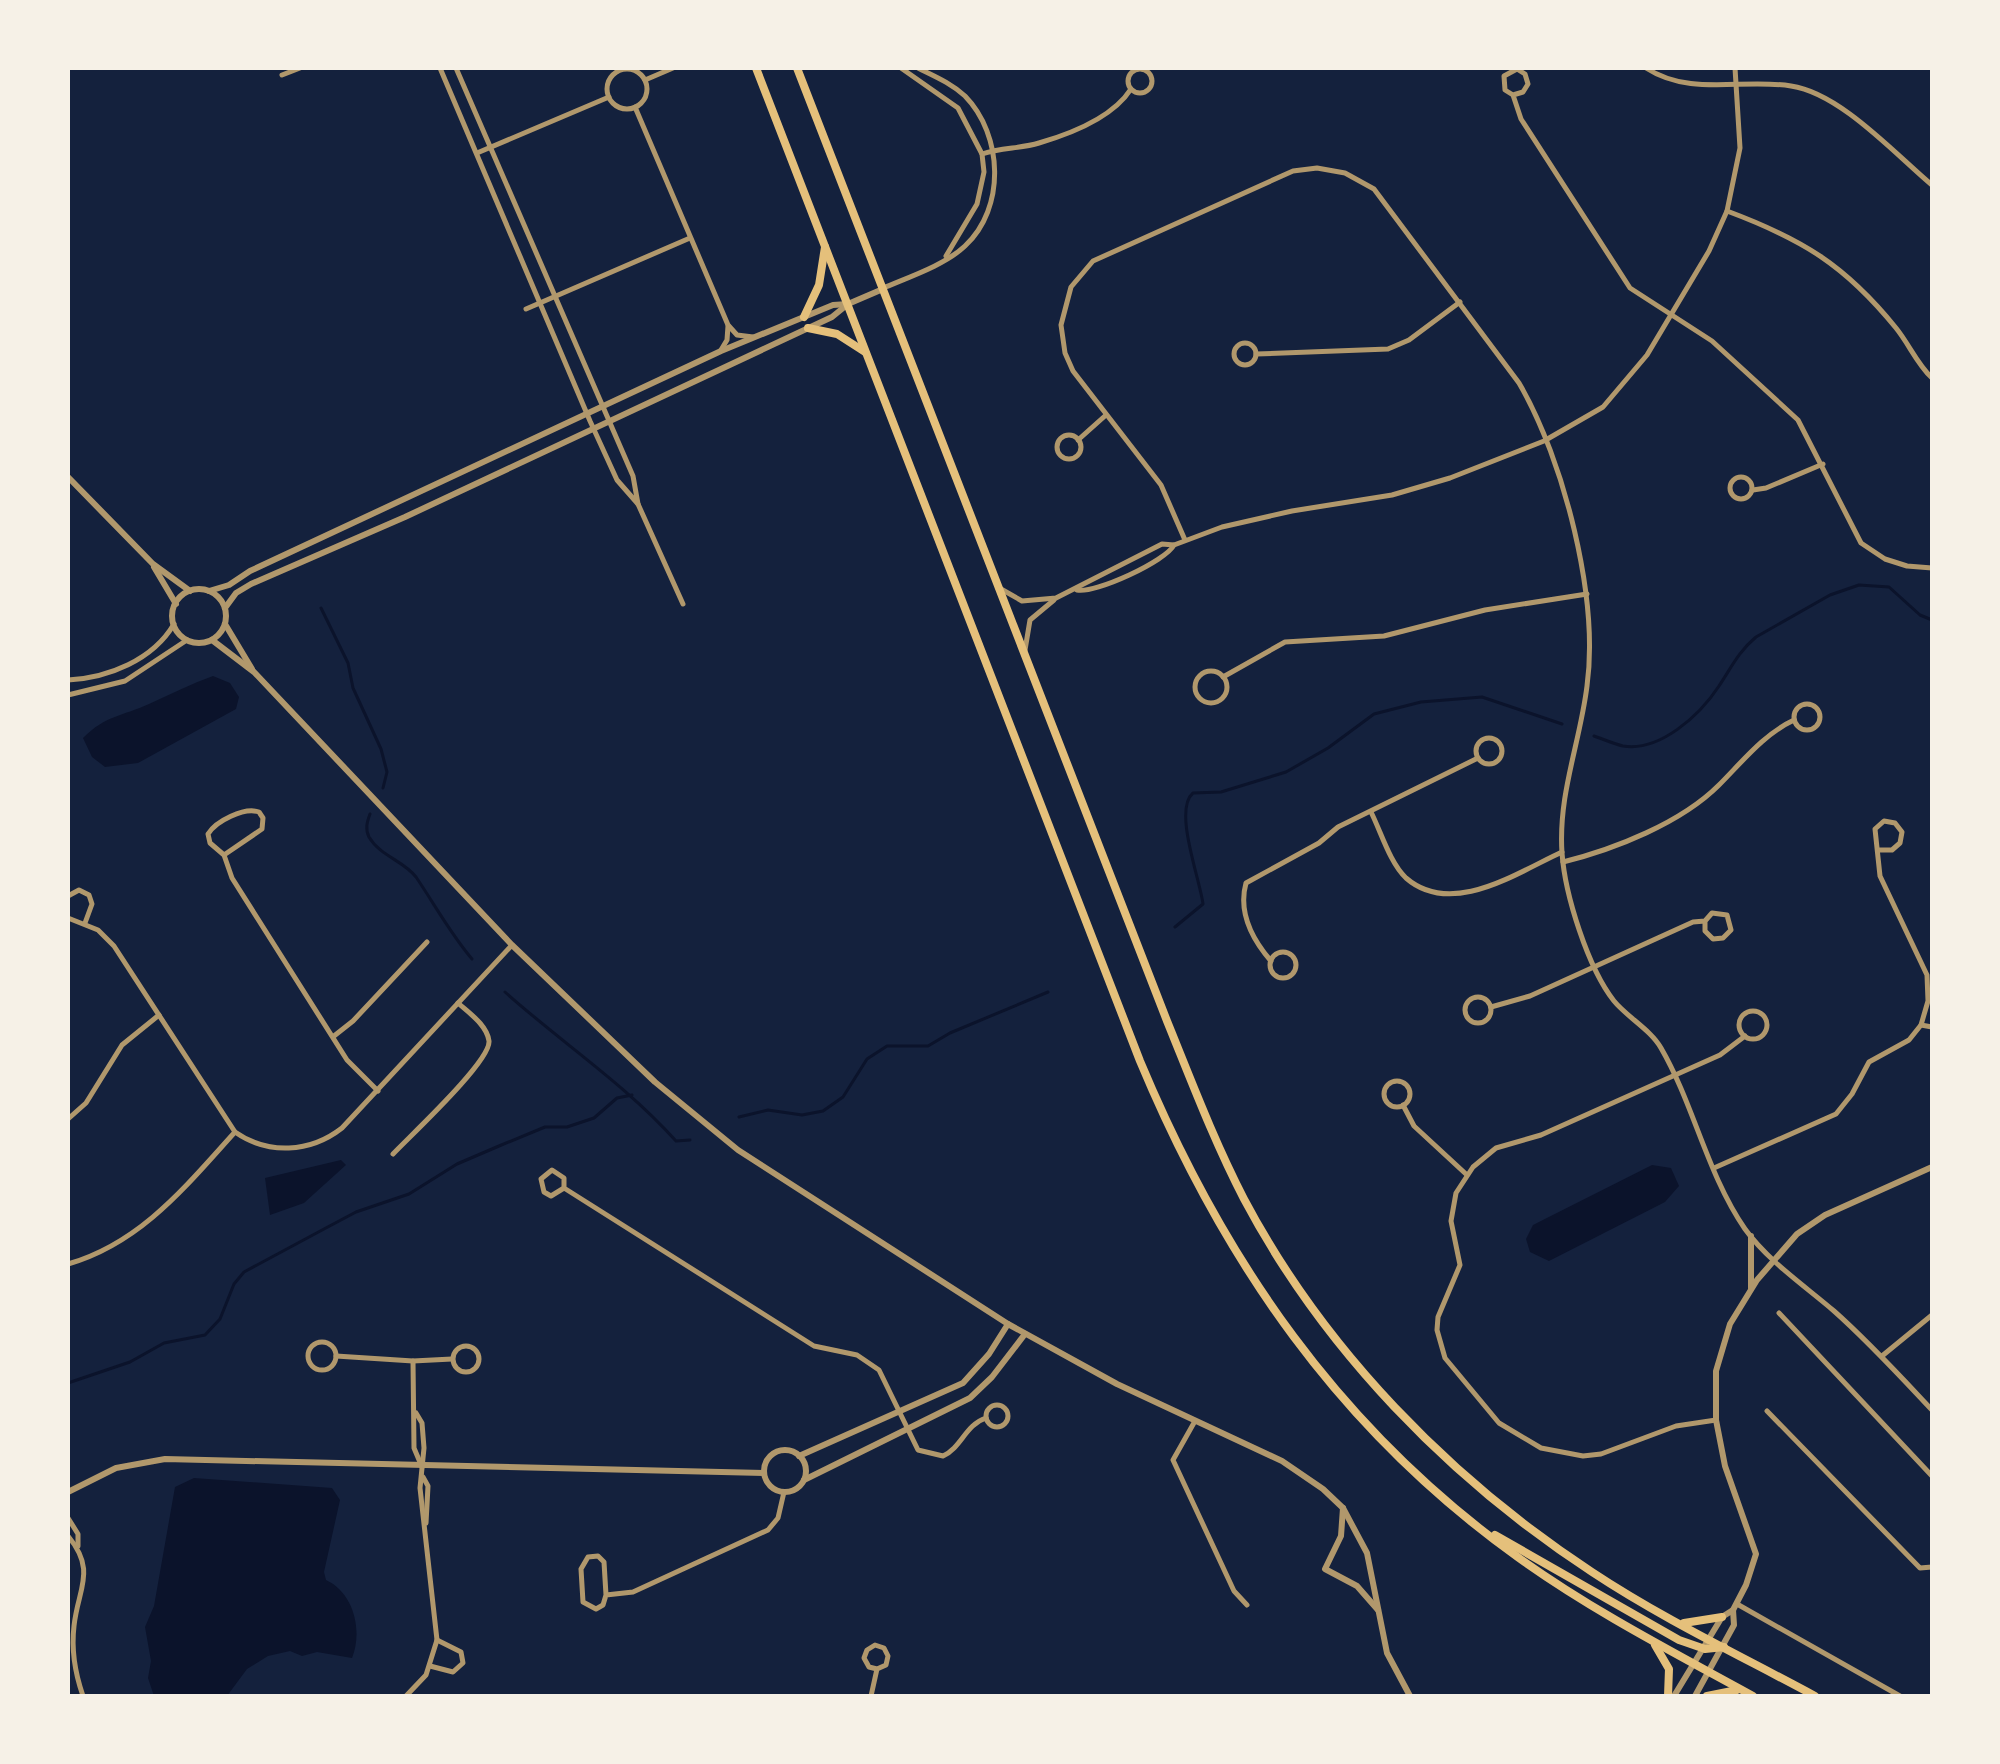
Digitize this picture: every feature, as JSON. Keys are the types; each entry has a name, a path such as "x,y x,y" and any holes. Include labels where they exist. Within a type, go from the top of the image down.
{"highway":[{"path":"797,68 1199,1100 1244,1199 1295,1282 1382,1392 1459,1470 1545,1540 1681,1624 1815,1696"},
{"path":"755,69 1119,1009 1183,1160 1236,1256 1297,1345 1388,1447 1473,1524 1564,1589 1652,1642 1753,1696"},
{"path":"804,317 819,285 825,246"},
{"path":"808,328 837,334 866,353"},
{"path":"1473,1524 1534,1555 1645,1622 1705,1649 1724,1647"},
{"path":"1681,1624 1722,1617"},
{"path":"1652,1642 1669,1669 1671,1696"},
{"path":"1707,1696 1723,1690 1741,1690"}],"street":[{"path":"282,75 300,68"},
{"path":"440,68 617,480 638,504"},
{"path":"456,68 552,297 635,482 638,504 683,604"},
{"path":"645,80 673,68"},
{"path":"901,68 958,108 982,154 984,172 977,204 946,257"},
{"path":"68,477 153,564 190,591 209,591 602,409 719,351 833,305 848,304 883,289 963,248 992,202 995,184 992,150 977,112 953,86 918,68"},
{"path":"1646,68 1680,83 1793,86 1819,95 1839,107 1932,185"},
{"path":"999,588 1022,601 1056,598 1077,590 1084,582 1162,544 1174,545 1222,527 1292,511 1392,495 1450,478 1544,441 1603,407 1634,372 1671,317 1709,251 1727,211 1740,148 1735,68"},
{"path":"619,69 634,70 645,80 646,96 635,107 623,108 609,97 609,82 619,69"},
{"path":"1513,95 1523,92 1528,84 1525,74 1517,69 1507,72 1502,80 1505,90 1513,95 1521,119 1618,272 1646,301 1712,341 1789,410 1805,429 1861,543 1894,562 1932,568"},
{"path":"982,154 1038,144 1102,116 1124,100 1131,89 1128,77 1133,71 1149,73 1152,80 1148,90 1138,93 1131,89"},
{"path":"477,153 609,97"},
{"path":"635,107 728,325 737,335 754,337"},
{"path":"1185,540 1161,485 1073,371 1065,353 1062,313 1079,276 1093,261 1293,171 1317,168 1345,173 1374,189 1519,383 1544,441 1580,551 1590,633 1588,684 1564,788 1562,852 1582,935 1596,967 1611,998 1659,1044 1714,1168 1751,1236 1882,1356 1932,1410"},
{"path":"1727,211 1781,231 1826,259 1868,295 1932,382"},
{"path":"526,309 690,238"},
{"path":"1256,354 1388,349 1409,340 1460,302"},
{"path":"174,624 187,640 204,643 212,640 221,634 225,624 225,608 231,597 251,584 594,429 837,315 848,304"},
{"path":"719,351 727,340 728,325"},
{"path":"1244,343 1251,345 1256,354 1254,362 1247,366 1237,362 1234,356 1238,346 1244,343"},
{"path":"1078,440 1106,415"},
{"path":"1072,435 1078,440 1081,447 1076,458 1061,456 1057,445 1061,438 1072,435"},
{"path":"1753,490 1751,481 1744,476 1735,478 1730,485 1732,494 1739,499 1748,497 1753,490 1766,488 1823,464"},
{"path":"1077,590 1087,592 1132,572 1170,554 1174,545"},
{"path":"68,680 101,675 132,662 164,641 174,624 176,604 153,564"},
{"path":"176,604 190,591"},
{"path":"209,591 225,608"},
{"path":"1223,677 1285,642 1384,636 1485,610 1587,594"},
{"path":"1025,651 1030,620 1056,598"},
{"path":"225,624 254,672"},
{"path":"68,695 125,681 187,640"},
{"path":"212,640 254,672 512,945 644,1073 726,1140 1025,1334 1195,1421 1282,1461 1323,1489 1343,1508 1367,1553 1387,1653 1410,1696"},
{"path":"1214,671 1223,677 1226,693 1218,702 1207,703 1198,697 1194,686 1203,672 1214,671"},
{"path":"1804,704 1814,706 1820,714 1818,724 1810,730 1800,728 1794,720 1796,710 1804,704"},
{"path":"1563,862 1612,848 1657,827 1718,786 1778,728 1794,720"},
{"path":"1483,739 1492,739 1499,744 1501,752 1494,763 1485,763 1478,758 1476,750 1483,739"},
{"path":"1271,961 1277,954 1287,953 1294,959 1295,969 1289,976 1279,977 1272,971 1271,961 1260,949 1245,915 1242,897 1246,883 1319,843 1338,827 1478,758"},
{"path":"224,855 262,829 263,818 259,812 248,810 213,827 208,834 210,843 224,855 232,878 354,1069 378,1091"},
{"path":"1371,812 1407,878 1440,893 1454,894 1481,888 1562,852"},
{"path":"1714,1168 1836,1114 1869,1062 1909,1040 1921,1025 1930,998 1927,975 1877,866 1879,850 1874,839 1875,829 1884,821 1895,823 1902,832 1900,843 1892,850 1879,850"},
{"path":"68,896 79,890 89,895 92,904 85,923"},
{"path":"1491,1007 1530,996 1693,922 1705,921 1712,913 1722,912 1730,920 1731,930 1723,938 1713,939 1705,931 1705,921"},
{"path":"68,918 85,923 114,946 235,1132 268,1147 307,1146 334,1135 512,945"},
{"path":"334,1036 353,1021 427,942"},
{"path":"1477,997 1491,1007 1490,1016 1479,1024 1470,1021 1464,1009 1468,1000 1477,997"},
{"path":"393,1154 470,1072 488,1047 489,1040 481,1024 458,1003"},
{"path":"1752,1011 1762,1014 1767,1023 1764,1034 1755,1039 1745,1036 1740,1026 1743,1016 1752,1011"},
{"path":"68,1119 86,1103 122,1045 159,1015"},
{"path":"1921,1025 1932,1027"},
{"path":"1716,1420 1689,1423 1613,1452 1583,1456 1541,1448 1499,1423 1445,1358 1437,1330 1438,1317 1460,1265 1451,1221 1456,1193 1467,1175 1496,1148 1541,1135 1720,1055 1745,1036"},
{"path":"1402,1082 1408,1088 1408,1099 1403,1105 1394,1106 1387,1102 1385,1089 1390,1083 1402,1082"},
{"path":"1403,1105 1414,1126 1467,1175"},
{"path":"68,1264 123,1240 160,1214 235,1132"},
{"path":"1695,1696 1734,1625 1735,1607 1756,1554 1725,1466 1716,1420 1716,1371 1721,1346 1751,1290 1797,1234 1825,1215 1932,1167"},
{"path":"552,1170 559,1172 564,1178 564,1188 551,1196 544,1192 541,1179 552,1170"},
{"path":"564,1188 814,1346 870,1361 879,1370 902,1412 918,1450 937,1457 951,1452 968,1428 986,1418 989,1408 995,1405 1004,1408 1007,1414 1004,1425 996,1427 986,1418"},
{"path":"1751,1236 1751,1290"},
{"path":"1779,1313 1932,1476"},
{"path":"1882,1356 1932,1315"},
{"path":"1008,1324 989,1354 963,1383 799,1456 777,1452 767,1461 764,1473 771,1486 784,1492 794,1490 804,1480 970,1398 992,1377 1025,1334"},
{"path":"322,1342 333,1347 336,1356 330,1367 321,1370 311,1364 309,1355 313,1346 322,1342"},
{"path":"465,1345 476,1351 479,1359 476,1368 468,1372 459,1370 452,1359 457,1349 465,1345"},
{"path":"336,1356 413,1361 452,1359"},
{"path":"406,1696 422,1683 437,1640 420,1488 423,1468 414,1448 416,1413 413,1361"},
{"path":"1767,1411 1920,1568 1932,1567"},
{"path":"1195,1421 1173,1460 1234,1591 1247,1605"},
{"path":"799,1456 806,1469 804,1480"},
{"path":"68,1492 116,1468 165,1459 423,1468 524,1467 764,1473"},
{"path":"606,1595 633,1592 761,1534 778,1518 784,1492"},
{"path":"1343,1508 1341,1536 1325,1569 1357,1586 1378,1610"},
{"path":"68,1518 78,1534 85,1579 74,1624 73,1654 83,1696"},
{"path":"68,1536 78,1546"},
{"path":"598,1556 604,1562 606,1595 603,1605 596,1609 583,1602 581,1569 588,1557 598,1556"},
{"path":"1671,1696 1695,1665 1722,1617 1735,1607"},
{"path":"1735,1607 1900,1696"},
{"path":"430,1666 453,1672 463,1663 461,1652 437,1640"},
{"path":"875,1645 884,1648 888,1656 886,1665 877,1669 869,1667 864,1658 867,1650 875,1645"},
{"path":"871,1696 877,1669"}],"water":[{"path":"213,676 230,683 239,697 236,709 138,763 105,767 92,757 83,738 99,725"},
{"path":"341,1160 346,1165 304,1203 270,1215 265,1178"},
{"path":"1652,1165 1671,1168 1679,1186 1665,1202 1549,1261 1530,1252 1526,1239 1533,1225"},
{"path":"194,1478 332,1488 340,1500 324,1572 326,1580 343,1594 354,1614 357,1636 352,1658 317,1652 302,1656 290,1651 268,1656 247,1669 227,1696 154,1696 148,1678 151,1661 145,1627 154,1606 175,1487"}],"waterway":[{"path":"1594,736 1623,746 1637,746 1665,737 1701,708 1756,637 1830,595 1859,585 1889,587 1920,615 1932,620"},
{"path":"321,608 348,663 353,688 381,749 387,772 383,788"},
{"path":"1175,927 1203,904 1187,829 1186,814 1193,793 1221,792 1286,772 1328,748 1374,714 1421,702 1482,697 1562,724"},
{"path":"370,814 367,826 369,837 379,849 416,877 472,959"},
{"path":"505,992 615,1082 676,1141 690,1140"},
{"path":"739,1117 768,1110 802,1115 823,1111 843,1097 867,1059 887,1046 928,1046 950,1033 1048,992"},
{"path":"68,1383 130,1362 164,1343 205,1335 220,1319 234,1284 244,1272 356,1212 409,1194 457,1164 545,1127 567,1127 594,1118 617,1098 632,1095"}]}
